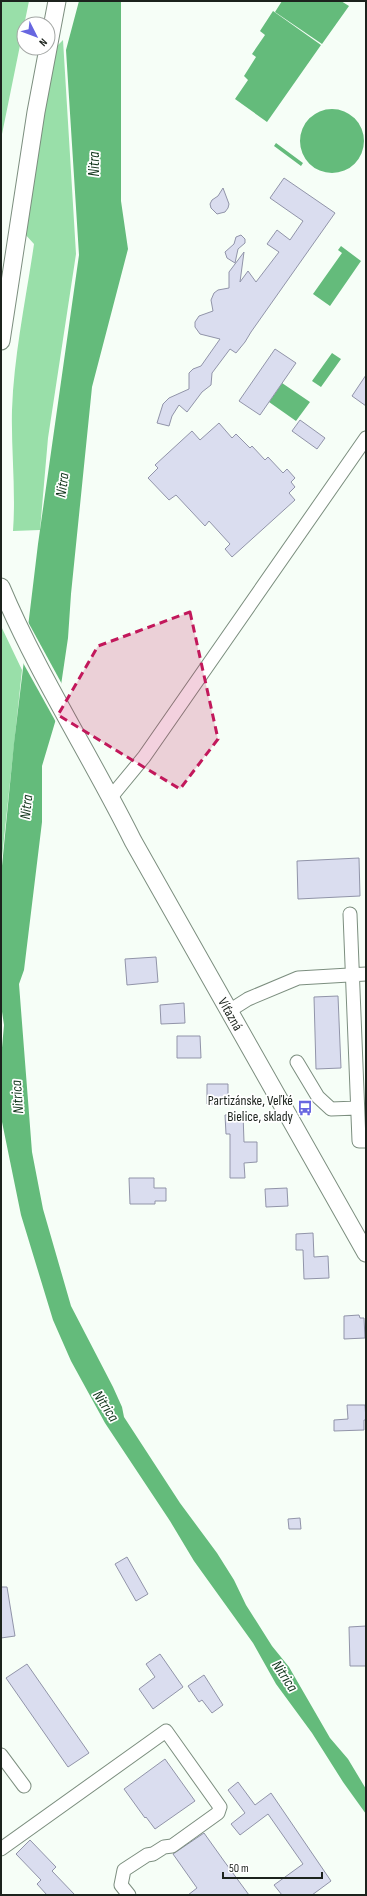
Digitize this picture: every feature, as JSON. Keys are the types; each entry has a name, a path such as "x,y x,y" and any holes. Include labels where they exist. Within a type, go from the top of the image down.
{"main road":[{"path":"1,341 36,112 58,1"},
{"name":"Víťazná","path":"1,587 14,619 111,797 133,841 365,1249"}],"lane":[{"path":"111,797 144,757 366,438"},
{"path":"350,914 359,1141 366,1141"},
{"path":"229,1011 248,999 298,978 366,974"},
{"path":"297,1062 318,1097 331,1109 357,1108"},
{"path":"1,1849 166,1731 220,1807 218,1813 172,1846 164,1847 153,1854 147,1855 124,1870 121,1884 129,1895"},
{"path":"1,1755 24,1786"}],"highlighted area":[{"path":"190,612 218,739 180,789 58,715 98,646"}],"shaded area":[{"path":"1,1 29,1 26,16 16,16 16,56 18,56 1,139"},
{"path":"63,40 76,254 48,438 40,530 13,531 13,389 34,244 24,233 54,56 56,56 56,47"},
{"path":"1,626 22,670 1,867"}],"water":[{"path":"79,1 121,1 121,201 128,249 92,387 71,594 68,638 56,719 42,766 42,822 24,970 19,984 32,1152 43,1209 71,1306 113,1387 122,1407 124,1417 180,1503 217,1553 234,1580 246,1605 272,1646 289,1667 330,1738 348,1759 366,1789 366,1814 343,1782 312,1733 276,1684 253,1643 194,1561 170,1521 105,1423 71,1361 53,1320 21,1215 1,1117 1,1059 4,1025 1,1005 1,876 14,743 38,544 79,255 66,50"},
{"path":"282,1 341,1 349,6 322,44 275,12"},
{"path":"273,11 321,45 267,122 235,99 248,80 244,76 256,57 252,54 265,35 260,31"},
{"path":"332,109 344,111 355,118 362,129 364,141 362,153 355,164 344,171 332,173 320,171 309,164 302,153 300,141 302,129 309,118 320,111"},
{"path":"276,143 303,163 301,166 274,146"},
{"path":"341,246 361,261 330,306 313,294 342,253 338,250"},
{"path":"332,353 341,359 321,387 312,381"},
{"path":"282,383 310,402 296,421 269,402"}],"pier":[{"path":"27,620 63,686 57,724 22,661"}],"building":[{"path":"284,178 335,213 245,342 236,353 230,349 212,373 211,385 202,392 187,412 179,405 172,416 169,426 157,423 163,404 169,398 189,389 189,373 193,369 201,366 220,339 200,334 195,327 195,322 199,316 213,311 211,300 214,293 218,290 229,288 229,272 244,252 240,282 248,271 256,282 279,252 267,244 277,230 290,240 303,221 270,198"},
{"path":"223,188 229,204 225,212 217,214 211,208 210,204"},
{"path":"241,235 245,239 245,243 238,249 235,263 227,258 225,252 234,244 236,237"},
{"path":"275,349 296,363 260,415 239,401"},
{"path":"366,375 366,406 352,396"},
{"path":"300,420 325,438 317,449 292,431"},
{"path":"219,423 232,438 236,434 250,448 252,446 265,460 268,457 283,473 287,469 295,478 291,482 295,487 289,493 295,500 232,557 225,549 230,544 209,521 205,526 176,495 169,500 148,478 158,468 155,465 192,431 200,440"},
{"path":"359,858 360,896 298,899 297,861"},
{"path":"156,957 158,982 127,985 125,959"},
{"path":"338,996 341,1068 316,1069 314,997"},
{"path":"184,1003 185,1023 161,1024 160,1005"},
{"path":"177,1036 200,1036 201,1058 177,1058"},
{"path":"207,1084 228,1084 228,1104 207,1104"},
{"path":"243,1114 244,1142 257,1142 257,1162 244,1163 245,1178 230,1178 230,1134 226,1134 225,1115"},
{"path":"129,1178 154,1178 154,1188 166,1188 166,1201 155,1201 155,1204 130,1204"},
{"path":"287,1188 288,1206 266,1207 265,1189"},
{"path":"313,1233 314,1257 328,1256 329,1278 304,1279 303,1250 296,1250 296,1234"},
{"path":"359,1315 360,1318 364,1318 365,1338 344,1339 344,1316"},
{"path":"347,1405 365,1405 366,1420 364,1420 364,1430 334,1431 334,1420 348,1419"},
{"path":"300,1518 301,1529 289,1529 288,1519"},
{"path":"127,1557 148,1594 136,1601 115,1564"},
{"path":"1,1587 7,1587 15,1636 1,1638"},
{"path":"366,1626 366,1666 350,1666 349,1627"},
{"path":"160,1654 183,1687 153,1709 139,1689 155,1677 146,1664"},
{"path":"27,1664 89,1753 68,1767 6,1678"},
{"path":"204,1675 223,1705 212,1713 202,1700 199,1702 188,1686"},
{"path":"165,1759 195,1801 155,1829 124,1789"},
{"path":"238,1782 255,1805 271,1793 331,1881 312,1895 282,1895 274,1885 303,1864 268,1814 240,1835 231,1824 245,1813 228,1790"},
{"path":"204,1833 249,1895 188,1895 197,1888 173,1854"},
{"path":"30,1840 56,1867 52,1871 75,1895 47,1895 37,1884 41,1880 16,1854"}],"place":[{"name":"Partizánske, Veľké Bielice, sklady","path":"305,1108"}],"water label":[{"name":"Nitra","path":"94,164"},
{"name":"Nitra","path":"62,485"},
{"name":"Nitra","path":"26,807"},
{"name":"Nitrica","path":"17,1097"},
{"name":"Nitrica","path":"106,1406"},
{"name":"Nitrica","path":"285,1676"}]}
